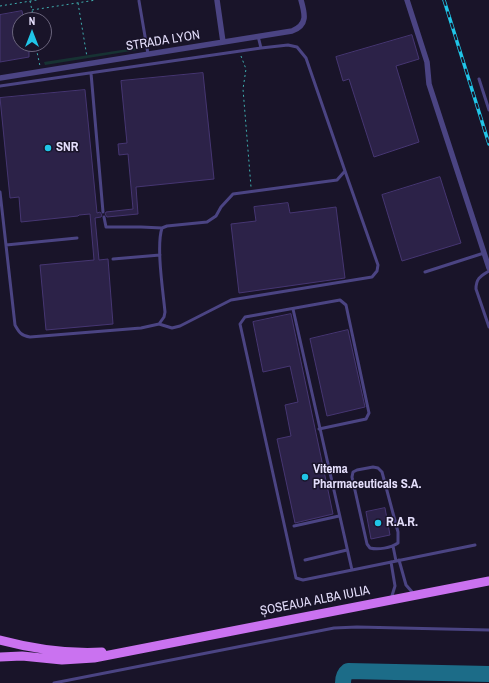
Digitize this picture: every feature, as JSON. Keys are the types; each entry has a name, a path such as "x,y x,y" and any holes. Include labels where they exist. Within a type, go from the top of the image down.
{"main road":[{"name":"ȘOSEAUA ALBA IULIA","path":"0,656 76,660 112,655 391,599 489,581"},
{"name":"ȘOSEAUA ALBA IULIA","path":"0,640 27,647 63,652 104,652 147,648"}],"street":[{"path":"216,0 223,42"},
{"name":"STRADA LYON","path":"0,78 292,31 299,28 303,24 304,13 301,0"},
{"path":"407,0 427,62 429,84 489,270"}],"lane":[{"path":"139,1 148,54"},
{"path":"258,36 261,48"},
{"path":"0,86 261,48 288,46 297,47 306,58 378,265 377,271 372,277 231,300 180,326 172,328 159,324 141,328 25,336 19,333 14,325 0,192"},
{"path":"91,73 103,212"},
{"path":"480,79 489,110"},
{"path":"104,217 106,228 162,228 167,226 207,222 216,216 233,194 337,180 345,171"},
{"path":"159,324 164,317 165,312 159,235 162,228"},
{"path":"6,245 77,238"},
{"path":"426,272 484,253"},
{"path":"113,259 160,255"},
{"path":"489,270 478,278 476,283 476,289 489,327"},
{"path":"319,429 366,419 368,417 346,305 340,300 245,317 240,324 296,578 303,580 475,545"},
{"path":"293,309 352,570"},
{"path":"373,467 378,468 382,472 398,532 398,543 393,546 375,549 370,548 367,544 352,477 353,472 373,467"},
{"path":"294,526 339,516"},
{"path":"393,546 406,585 414,595"},
{"path":"305,560 347,550"},
{"path":"391,562 395,586 391,599"},
{"path":"54,683 334,628 357,627 489,630"}],"path":[{"path":"0,6 37,0"},
{"path":"30,1 32,10 96,0"},
{"path":"78,3 88,64"},
{"path":"240,51 246,69 243,89 251,191"},
{"path":"37,52 41,72"}],"green space":[{"path":"141,47 137,50 45,65 44,62"}],"building":[{"path":"12,13 12,52 29,52 29,57 0,62 0,15"},
{"path":"412,35 419,59 396,66 419,142 374,157 349,79 343,81 336,57"},
{"path":"203,73 214,179 136,187 138,214 107,217 105,214 106,212 133,209 128,154 119,155 118,144 127,143 121,81"},
{"name":"SNR","path":"85,90 97,213 100,212 102,215 101,217 95,218 99,260 108,259 113,324 46,330 40,265 94,260 90,214 21,222 19,197 10,198 0,98"},
{"path":"440,177 461,243 402,261 382,195"},
{"path":"288,203 290,213 336,207 345,278 239,293 231,224 256,221 254,207"},
{"name":"Vitema Pharmaceuticals S.A.","path":"291,314 333,514 295,523 277,439 291,436 285,405 298,402 290,366 263,372 253,322"},
{"path":"348,330 365,407 327,416 310,339"},
{"name":"R.A.R.","path":"385,508 390,535 371,539 366,512"}],"taxiway":[{"path":"343,683 344,676 348,671 489,674"}],"railway":[{"path":"444,0 489,144"}],"place":[{"name":"SNR","path":"48,148"},
{"name":"Vitema Pharmaceuticals S.A.","path":"305,477"},
{"name":"R.A.R.","path":"378,523"}]}
